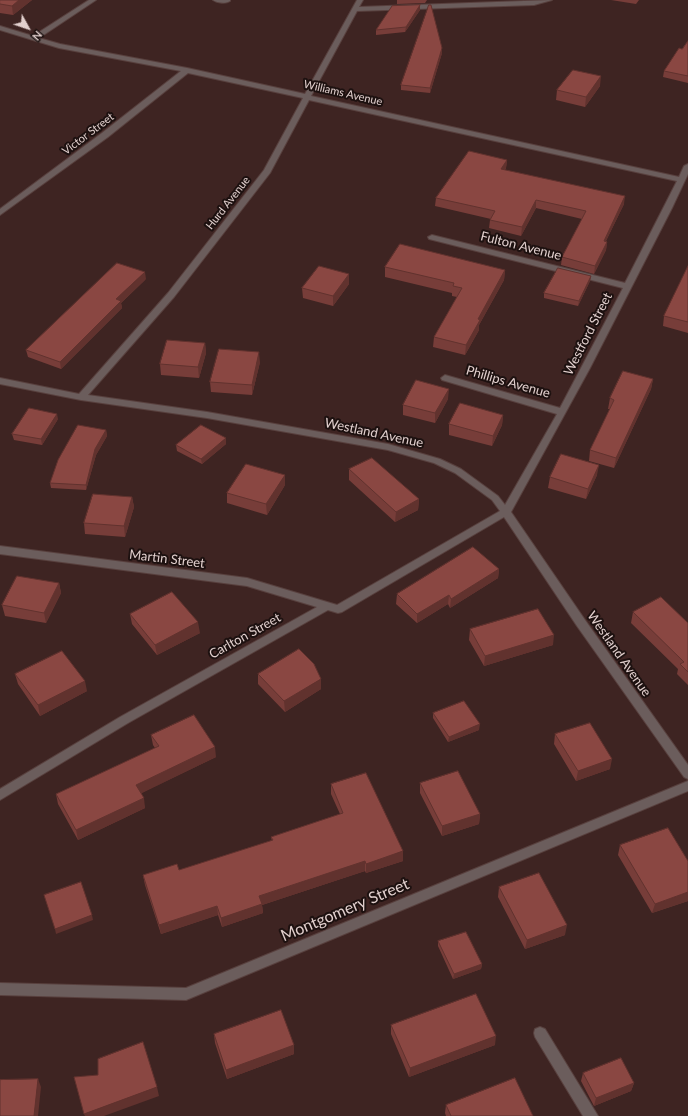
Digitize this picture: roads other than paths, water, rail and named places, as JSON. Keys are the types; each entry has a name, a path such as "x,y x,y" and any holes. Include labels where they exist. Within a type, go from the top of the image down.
{"street":[{"path":"34,38 93,0"},
{"path":"216,0 227,1"},
{"name":"Hurd Avenue","path":"81,396 171,295 267,171 309,97 360,0"},
{"path":"356,9 466,6 549,0"},
{"name":"Williams Avenue","path":"0,28 59,46 187,70 681,180"},
{"name":"Victor Street","path":"0,213 105,135 187,70"},
{"name":"Westford Street","path":"506,512 562,412 688,166"},
{"name":"Fulton Avenue","path":"432,237 627,286"},
{"name":"Phillips Avenue","path":"446,378 562,412"},
{"name":"Westland Avenue","path":"0,381 81,396 223,418 388,447 438,461 458,471 495,498 506,512 581,623 688,774"},
{"name":"Carlton Street","path":"0,795 131,716 327,606 338,609 506,512"},
{"name":"Martin Street","path":"0,550 248,582 327,606"},
{"name":"Montgomery Street","path":"0,989 186,994 688,786"},
{"path":"540,1033 591,1116"}]}
